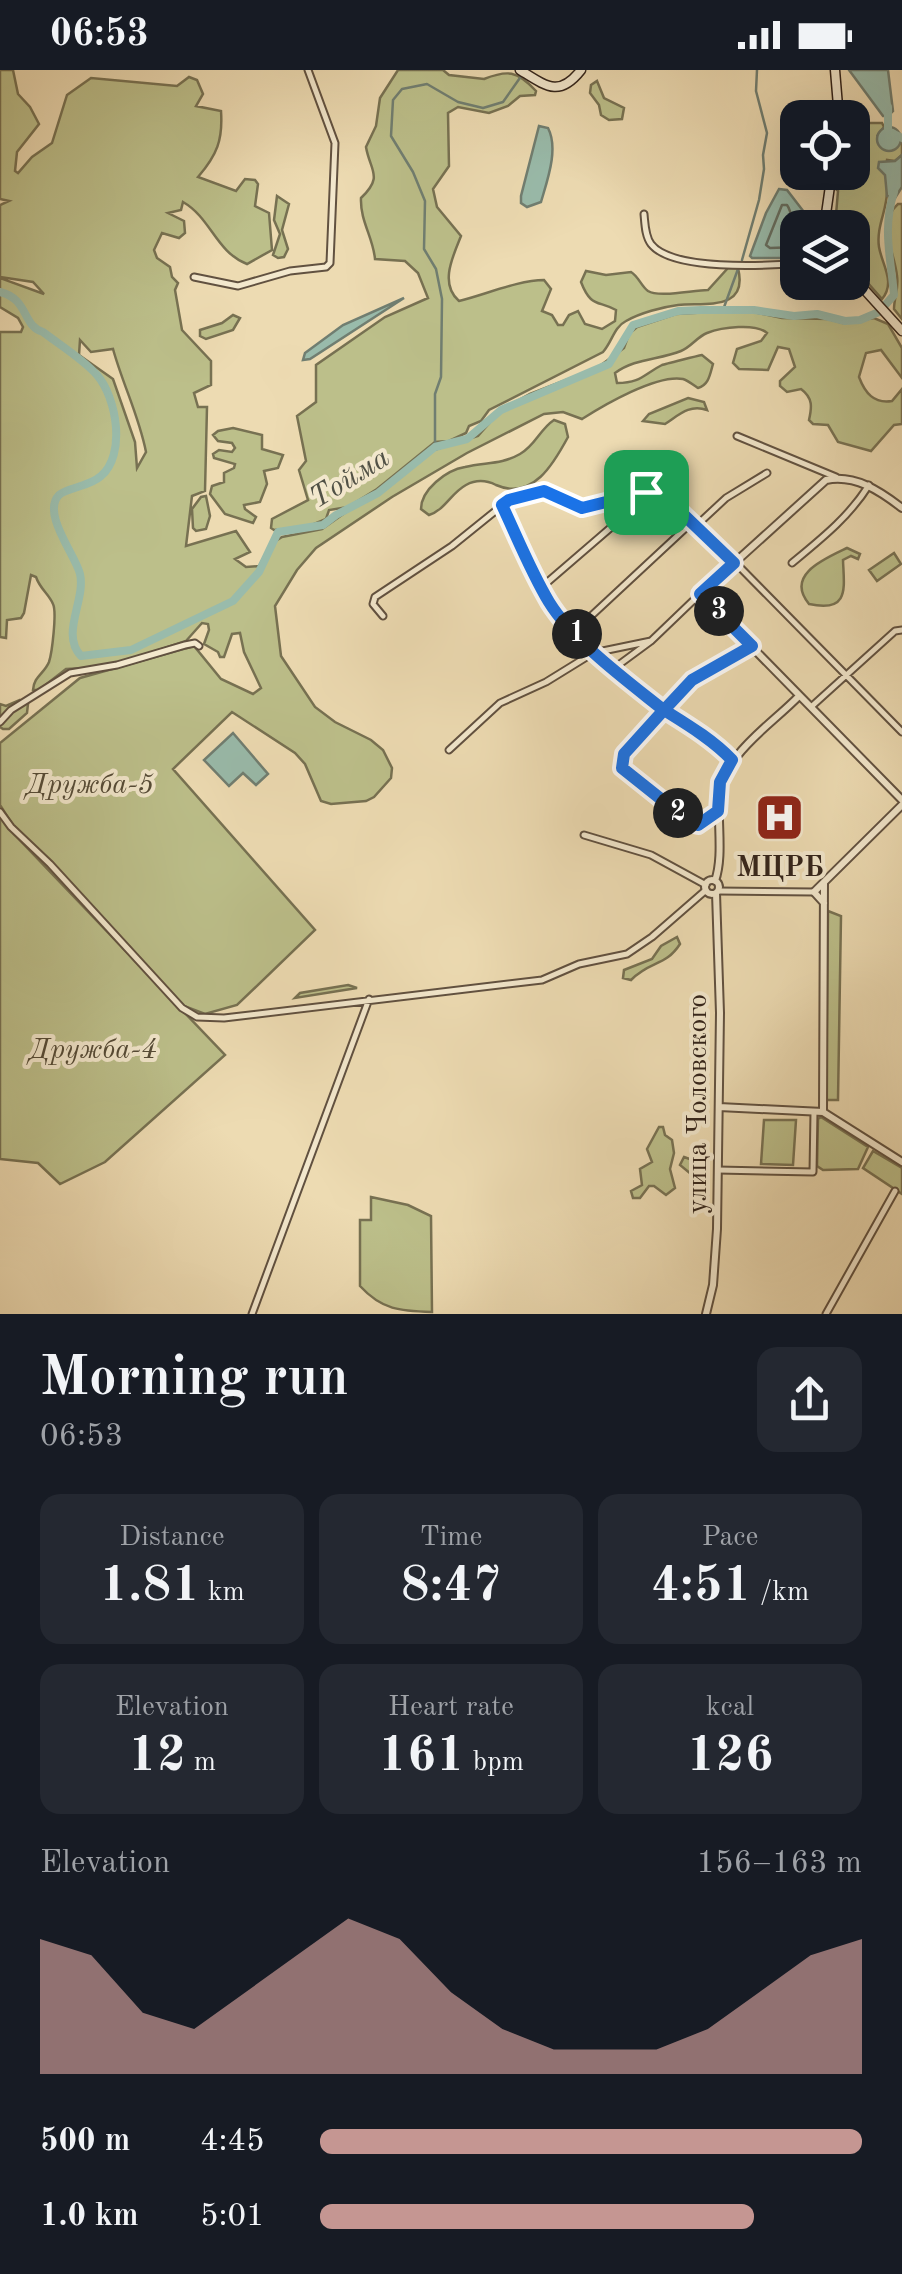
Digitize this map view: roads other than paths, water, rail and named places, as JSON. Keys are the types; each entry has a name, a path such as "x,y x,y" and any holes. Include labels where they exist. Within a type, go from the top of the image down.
{"main road":[{"path":"520,70 552,87 564,87 581,70"},
{"path":"835,70 838,100"},
{"path":"870,295 902,331"}],"street":[{"path":"194,277 238,286 330,263 335,144 308,70"},
{"path":"644,214 646,235 652,246 664,254 708,263 780,263"},
{"path":"737,436 838,478 869,485 902,508"},
{"path":"575,631 689,525 693,526 726,498 767,473"},
{"path":"613,669 651,641 821,483 838,478"},
{"path":"792,563 837,525 869,485"},
{"path":"383,616 373,604 375,597 452,546 509,500 544,491 582,508 630,494 661,493 902,732"},
{"path":"543,586 630,511 630,494"},
{"path":"502,505 555,610 593,653 732,760"},
{"path":"584,835 651,855 706,887 710,894 814,892 902,802 700,594"},
{"path":"811,707 895,631 902,629"},
{"path":"449,750 500,703 546,682 593,653 651,641"},
{"path":"0,722 11,710 70,673 117,666 185,645 199,646"},
{"path":"718,811 701,824 691,823 622,768 622,756 692,680 752,646"},
{"path":"0,812 188,1012 203,1018 542,980 579,964 620,957 652,937 716,882 720,782 732,760 799,696"},
{"name":"улица Чоловского","path":"706,1314 716,1258 716,882"},
{"path":"718,1170 814,1172 824,882"},
{"path":"814,892 824,903"},
{"path":"252,1314 368,998"},
{"path":"719,1107 819,1112 902,1162"},
{"path":"826,1314 895,1192"}],"water":[{"path":"849,70 888,70 893,111 888,116 883,116"},
{"path":"539,126 548,128 551,136 551,165 541,202 527,207 521,203 521,196"},
{"path":"889,127 898,130 898,148 889,151 880,148 877,139 880,130"},
{"path":"902,155 902,187 895,198 887,196 879,162 895,161"},
{"path":"779,189 787,190 802,210 780,210 780,258 752,258 750,256"},
{"path":"404,298 303,360 305,353 343,325"},
{"path":"233,733 268,774 256,785 243,773 229,786 204,760"}],"waterway":[{"path":"742,260 759,200 767,133 756,91 757,70"},
{"path":"439,445 435,442 435,394 441,377 442,299 436,269 424,249 425,201 391,136 393,100 402,89 427,84 458,102 483,108 503,102 522,75"},
{"name":"Тойма","path":"888,107 888,131 902,138"},
{"name":"Тойма","path":"0,292 16,300 36,329 97,375 114,412 116,441 109,467 96,480 63,492 55,503 57,523 80,574 73,638 81,656 131,650 233,601 259,572 278,532 323,525 378,493 435,447 467,439 501,410 609,364 633,325 678,311 754,310 794,316 817,314 845,321 879,312 894,295 888,231 894,192"},
{"path":"723,310 738,269"}],"place":[{"name":"МЦРБ","path":"780,818"}],"park label":[{"name":"Дружба-5","path":"90,783"},
{"name":"Дружба-4","path":"93,1048"}]}
